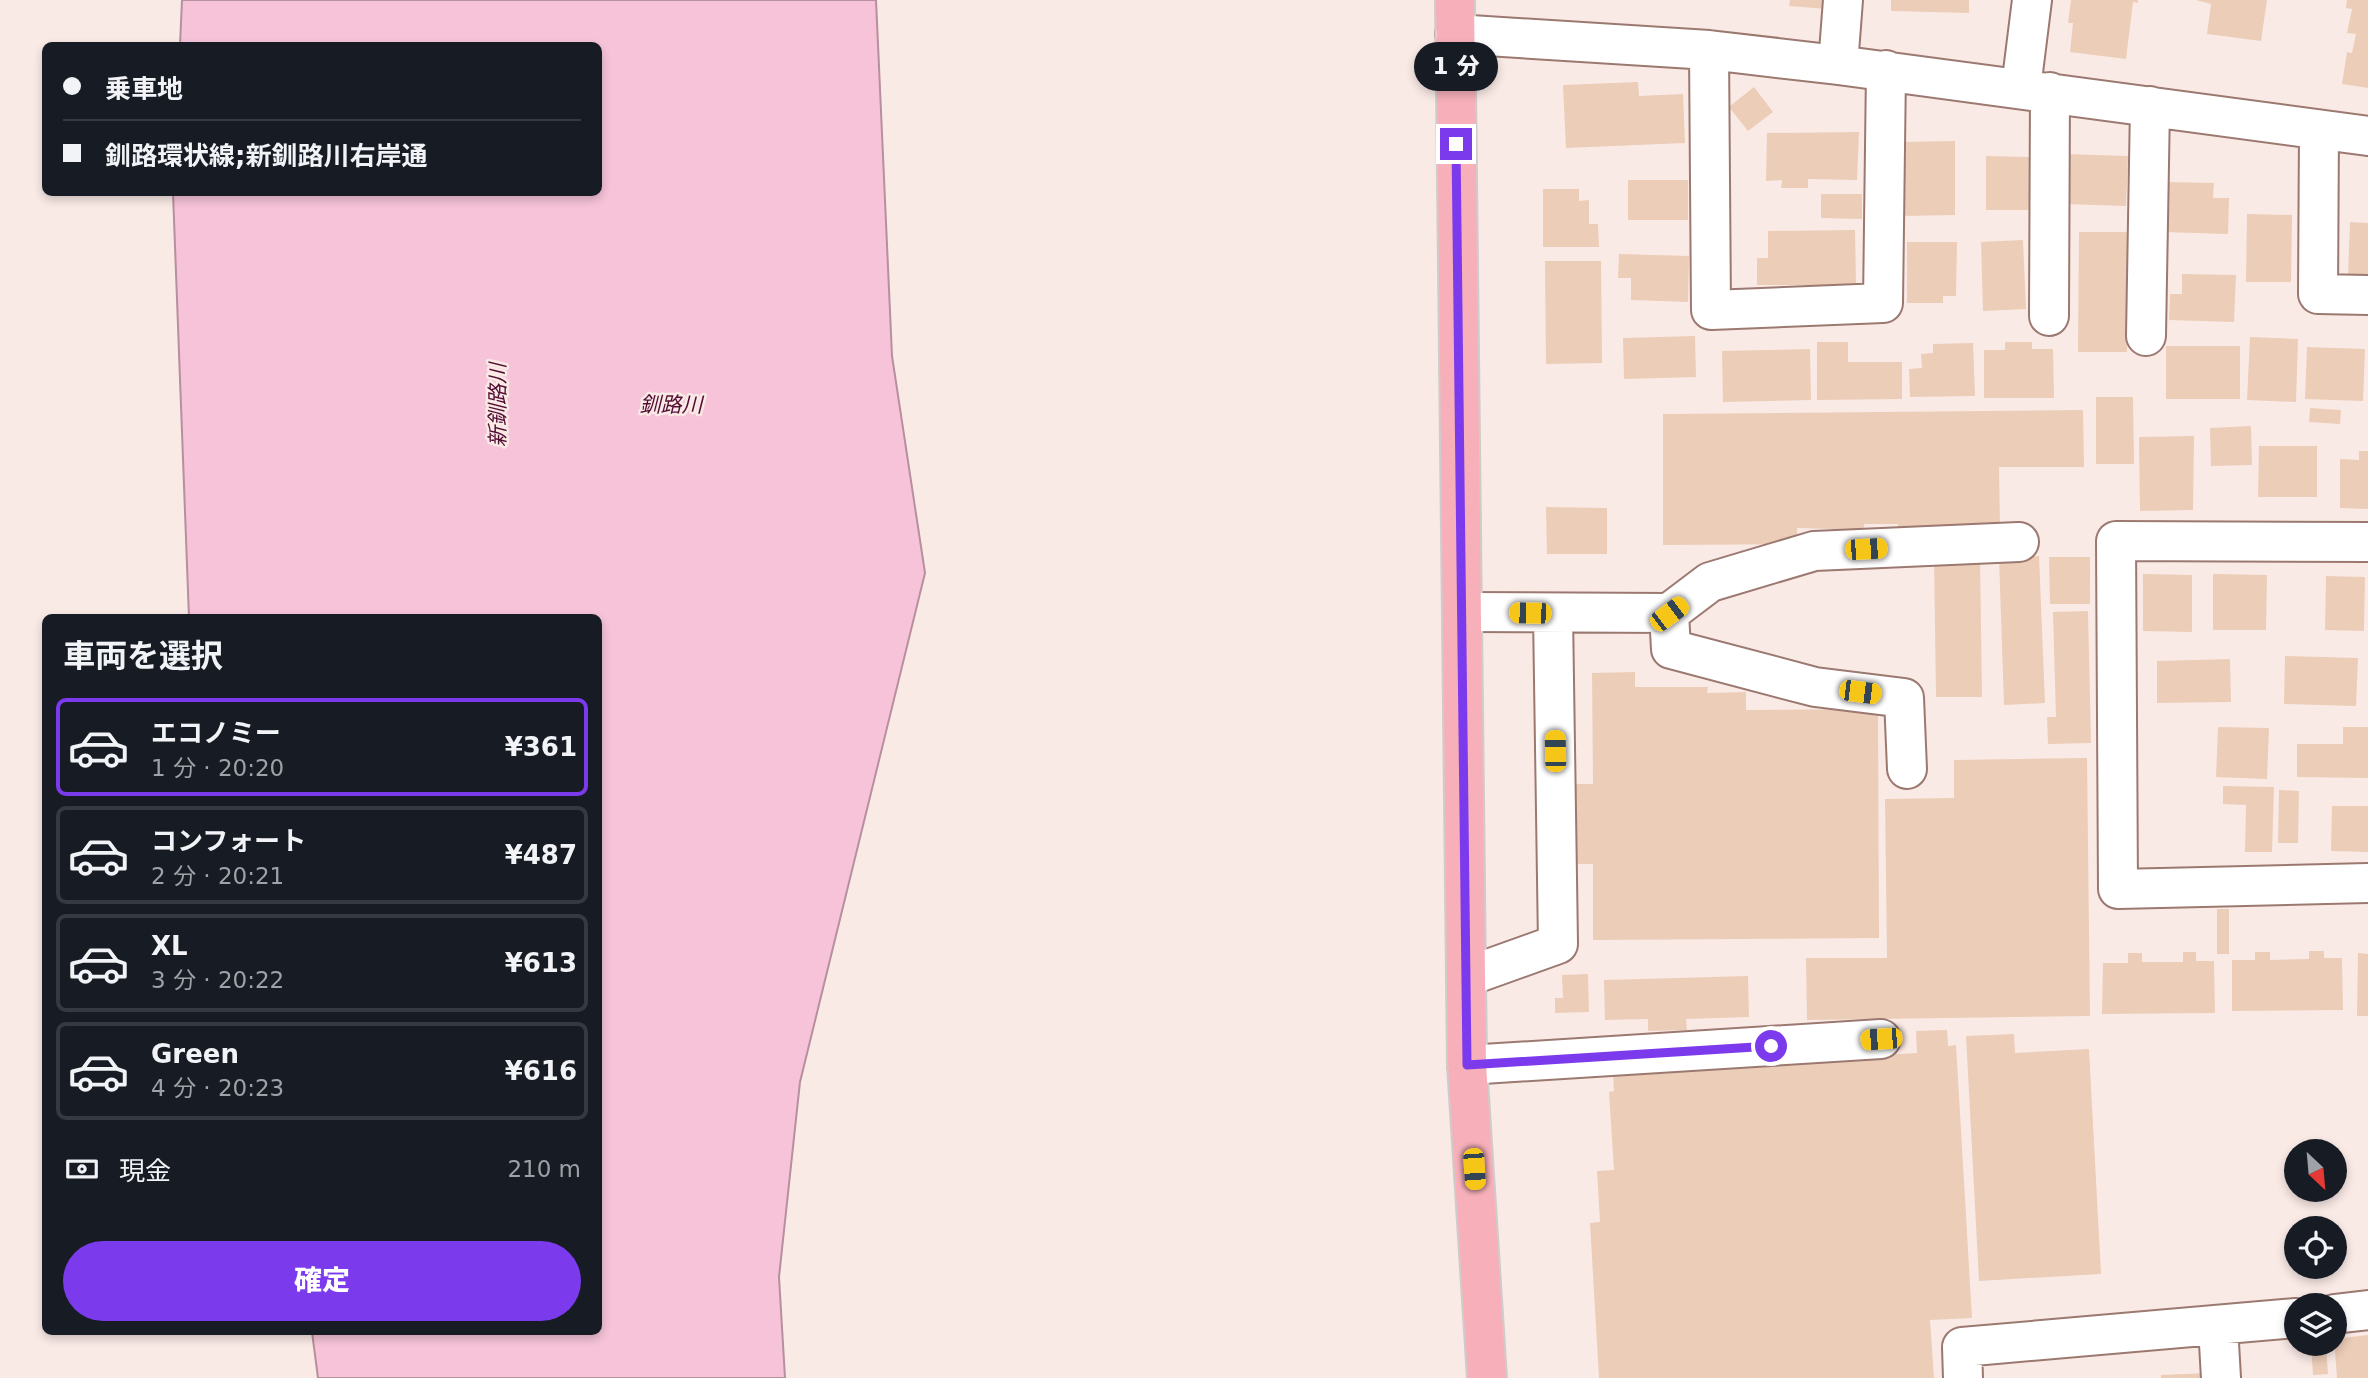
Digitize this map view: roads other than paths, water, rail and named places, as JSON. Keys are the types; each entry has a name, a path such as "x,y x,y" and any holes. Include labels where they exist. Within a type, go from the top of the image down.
{"main road":[{"path":"1455,17 1467,1065 1487,1378"}],"street":[{"path":"1838,65 1843,0"},
{"path":"2032,0 2049,316"},
{"path":"1455,17 1886,70 2368,136"},
{"path":"1709,50 1711,310 1883,303 1886,70"},
{"path":"2146,336 2150,106"},
{"path":"2319,130 2318,294 2368,295"},
{"path":"2368,542 2116,541 2118,890 2368,883"},
{"path":"1462,612 1669,614 1710,582 1814,551 2019,542"},
{"path":"1466,977 1558,944 1553,614"},
{"path":"1669,614 1671,649 1815,687 1904,698 1906,769"},
{"path":"1467,1065 1881,1039"},
{"path":"2347,1312 2368,1310"},
{"path":"1962,1378 1962,1347 2284,1319"},
{"path":"2218,1326 2221,1378"}],"water":[{"name":"釧路川","path":"182,0 876,0 892,356 925,573 800,1082 779,1277 785,1378 318,1378 312,1335 602,1335 602,614 189,614 173,196 602,196 602,42 180,42"}],"water label":[{"name":"新釧路川","path":"498,405"}]}
